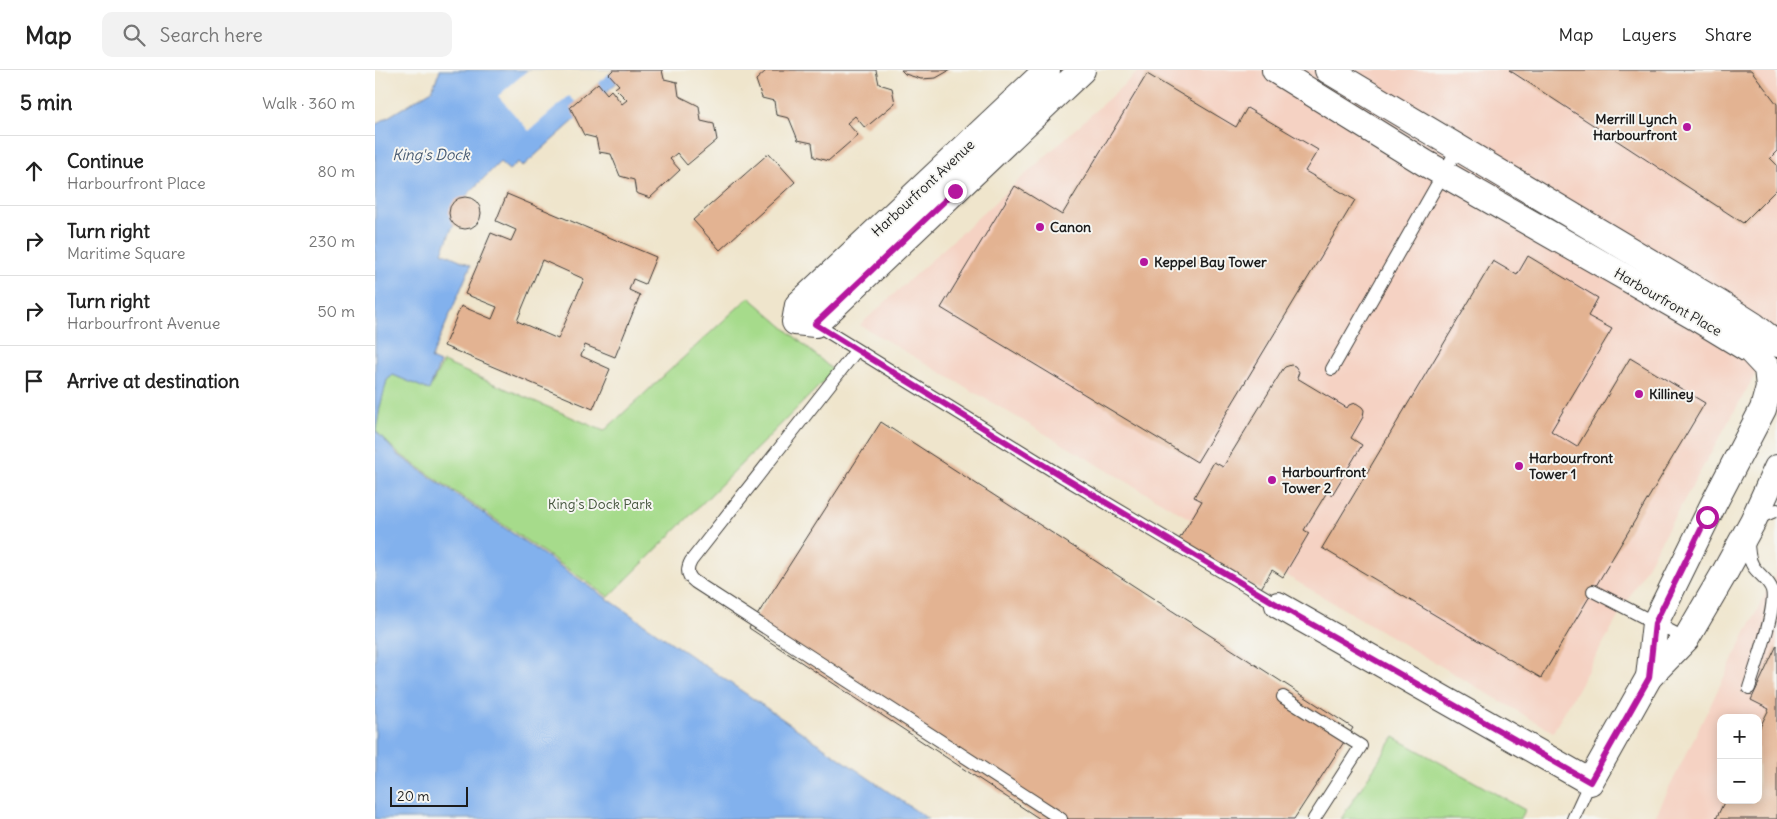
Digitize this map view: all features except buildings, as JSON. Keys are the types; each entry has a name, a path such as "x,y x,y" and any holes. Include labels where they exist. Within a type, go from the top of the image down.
{"street":[{"name":"Harbourfront Avenue","path":"986,144 1047,70"},
{"name":"Harbourfront Avenue","path":"807,315 986,144 1082,70"},
{"name":"Harbourfront Place","path":"1275,70 1443,173 1751,350 1767,368 1769,387 1763,408 1655,623 1649,678"},
{"name":"Harbourfront Place","path":"1328,70 1720,304 1753,325 1777,344"},
{"name":"Harbourfront Place","path":"1590,782 1649,678 1685,639 1725,572 1751,525 1777,468"},
{"path":"1278,605 1590,782"}],"lane":[{"path":"1332,369 1458,148"},
{"path":"807,315 856,350 1278,605"},
{"path":"856,350 691,562 687,568 688,574 695,582 1061,819"},
{"path":"1749,688 1772,610 1772,590 1753,566 1748,551 1751,525 1777,510"},
{"path":"1593,591 1685,639"},
{"path":"1283,696 1361,746 1314,819"},
{"name":"Harbourfront Place","path":"1573,819 1590,782"}],"shaded area":[{"path":"1140,70 1777,70 1777,336 1553,732 860,325"},
{"path":"1777,570 1777,819 1654,819"}],"green space":[{"name":"King's Dock Park","path":"749,297 834,371 609,597 398,453 376,431 387,380 393,375 429,390 443,362 604,431"},
{"path":"1394,737 1525,810 1521,819 1341,819"}],"water":[{"name":"King's Dock","path":"440,70 631,70 522,167 518,162 509,170 500,162 465,197 442,252 471,265 431,359 440,363 429,390 393,375 387,380 376,431 397,454 928,819 375,819 375,125 432,90"}],"pier":[{"path":"528,70 613,70 576,102 569,96 529,131 498,96"}],"place":[{"name":"Merrill Lynch Harbourfront","path":"1687,127"},
{"name":"Canon","path":"1040,227"},
{"name":"Keppel Bay Tower","path":"1144,262"},
{"name":"Killiney","path":"1639,394"},
{"name":"Harbourfront Tower 1","path":"1519,466"},
{"name":"Harbourfront Tower 2","path":"1272,480"}],"route":[{"path":"955,191 815,324 1063,477 1278,605 1590,782 1649,678 1655,623 1707,517"}]}
